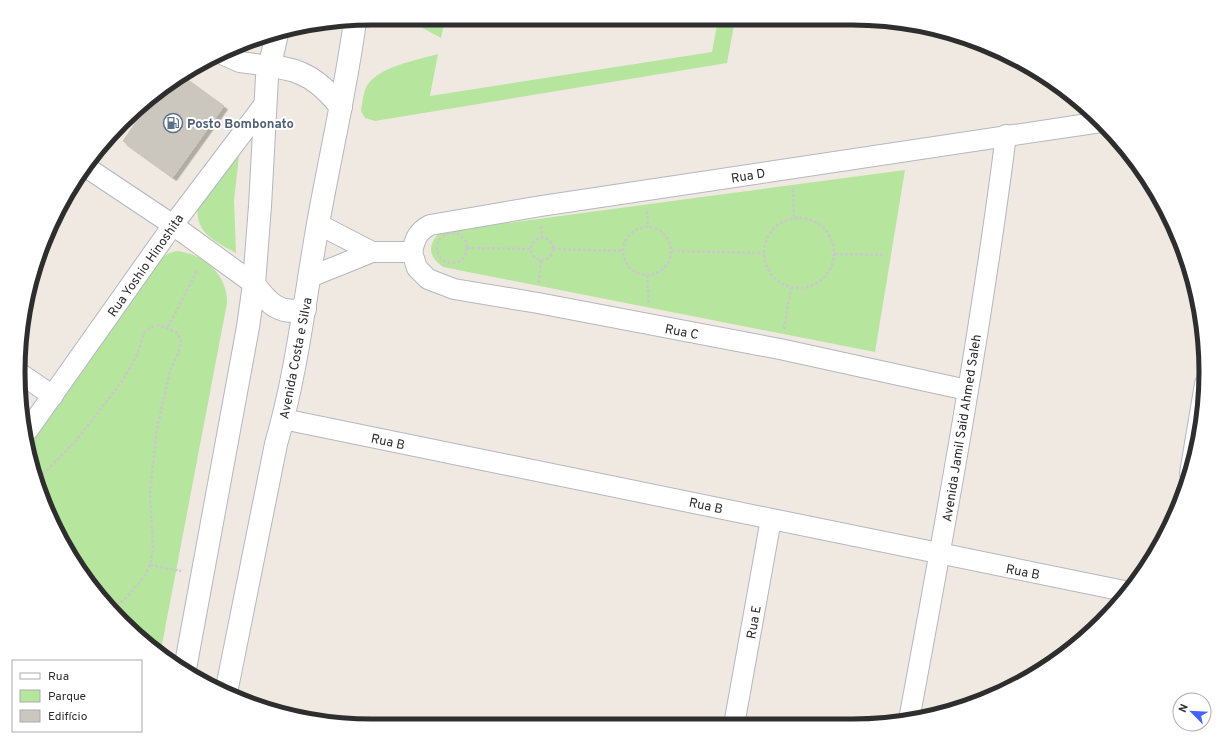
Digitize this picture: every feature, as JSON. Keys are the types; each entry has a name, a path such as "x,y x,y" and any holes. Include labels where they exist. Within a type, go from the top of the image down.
{"main road":[{"name":"Avenida Costa e Silva","path":"227,687 305,309 318,224 341,107 354,26"},
{"path":"186,665 254,284 269,66 276,39"},
{"path":"269,66 285,67 299,71 315,80 329,92 341,107"},
{"path":"254,284 266,300 275,306 295,312 305,309"}],"street":[{"path":"228,57 240,62 269,66"},
{"name":"Rua Yoshio Hinoshita","path":"30,428 173,224 266,102"},
{"name":"Rua D","path":"412,252 416,236 430,225 1006,135 1093,123"},
{"name":"Avenida Jamil Said Ahmed Saleh","path":"910,714 940,555 996,217 1006,135"},
{"path":"90,170 173,224 254,284"},
{"path":"318,224 372,252"},
{"path":"310,277 372,252 412,252"},
{"name":"Rua C","path":"412,252 417,268 428,279 454,289 538,303 780,349 967,390"},
{"path":"25,377 53,396"},
{"name":"Rua B","path":"283,419 940,555 1121,590"},
{"name":"Rua E","path":"735,719 771,519"}],"path":[{"path":"792,168 794,218"},
{"path":"794,218 813,221 825,229 832,240 834,254 832,267 823,279 812,286 798,289 791,288 774,278 766,266 764,253 767,239 775,228 786,220 794,218"},
{"path":"648,226 657,228 665,234 670,242 672,251 670,260 664,268 656,273 647,275 638,273 630,268 625,260 623,250 625,241 631,233 639,228 648,226"},
{"path":"447,232 457,232 465,238 467,248 464,257 456,263 446,263 438,257 436,247 439,238 447,232"},
{"path":"542,238 551,243 553,249 551,256 541,260 533,256 531,249 533,242 542,238"},
{"path":"467,248 531,249"},
{"path":"553,249 623,250"},
{"path":"168,327 208,250"},
{"path":"672,251 764,253"},
{"path":"834,254 884,255"},
{"path":"647,275 650,325"},
{"path":"780,349 791,288"},
{"path":"41,476 76,441 123,380 138,353 144,333 151,327 159,325 168,327 176,332 180,340 179,351 170,371 157,428 150,493 153,548 150,565 144,577 126,598 116,606"},
{"path":"150,565 203,575"}],"green space":[{"path":"419,25 444,25 441,38"},
{"path":"717,25 734,25 727,63 375,121 365,118 361,111 365,90 370,82 377,76 386,70 408,62 438,54 430,96 712,52"},
{"path":"240,147 234,200 236,253 208,236 203,230 198,216 198,207"},
{"path":"905,170 875,352 443,267 434,259 431,250 433,241 440,232"},
{"path":"176,251 196,256 205,261 219,275 226,293 227,303 161,647 143,633 111,601 83,565 71,546 51,505 43,484 31,437 160,260 167,254"}],"building":[{"name":"Posto Bombonato","path":"186,79 224,106 173,177 123,141 144,110"}],"place":[{"name":"Posto Bombonato","path":"173,123"}]}
